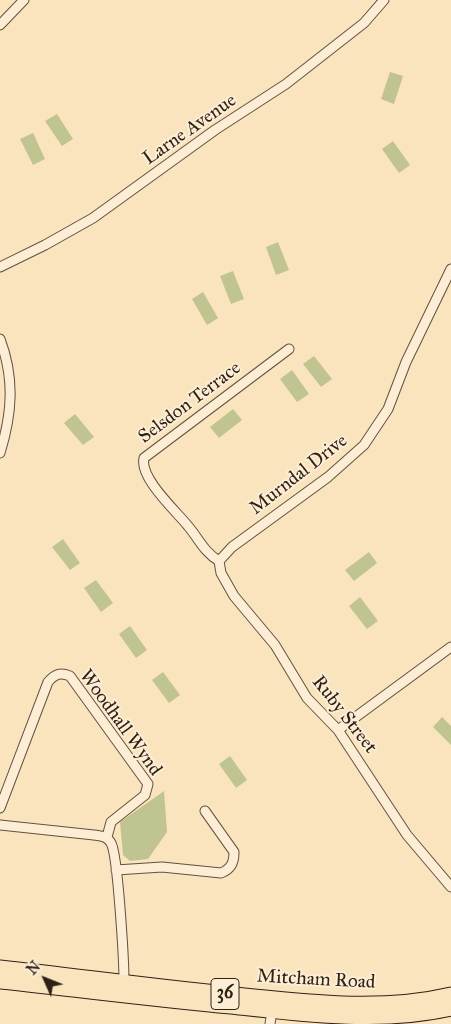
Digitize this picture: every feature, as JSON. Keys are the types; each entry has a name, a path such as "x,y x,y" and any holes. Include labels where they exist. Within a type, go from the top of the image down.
{"main road":[{"name":"Mitcham Road","path":"0,968 272,1011 433,1012 451,1008"},
{"name":"Mitcham Road","path":"0,981 124,988"},
{"name":"Mitcham Road","path":"363,1011 451,995"}],"street":[{"path":"0,25 24,0"},
{"name":"Larne Avenue","path":"0,267 45,245 93,218 215,130 278,90 364,23 384,0"},
{"name":"Murndal Drive","path":"219,561 232,547 328,478 364,445 388,409 406,362 451,269"},
{"path":"0,340 10,372 11,407 0,454"},
{"name":"Selsdon Terrace","path":"219,561 205,551 188,525 160,495 145,467 144,458 289,349"},
{"name":"Ruby Street","path":"219,561 221,573 234,596 275,645 307,698 338,730 403,828 451,887"},
{"path":"338,730 451,647"},
{"name":"Woodhall Wynd","path":"0,808 48,682 54,675 62,673 70,676 148,784 145,794 111,822 107,838"},
{"path":"116,870 162,867 221,873 227,870 234,860 234,852 205,811"},
{"path":"0,825 107,838 113,847 116,870 124,988"}],"green space":[{"path":"390,72 403,76 394,104 381,99"},
{"path":"57,114 73,139 62,146 45,121"},
{"path":"33,133 45,159 33,165 20,139"},
{"path":"393,141 410,165 399,173 382,149"},
{"path":"278,242 289,270 276,275 266,247"},
{"path":"233,271 244,299 231,304 220,276"},
{"path":"203,292 218,318 207,325 192,299"},
{"path":"314,356 332,379 321,387 303,364"},
{"path":"292,370 309,394 297,402 280,379"},
{"path":"233,409 242,420 219,438 210,427"},
{"path":"75,414 94,437 83,445 64,423"},
{"path":"63,539 80,563 70,570 52,547"},
{"path":"369,552 377,563 354,581 345,570"},
{"path":"96,580 113,603 101,612 84,588"},
{"path":"360,597 378,621 367,629 349,606"},
{"path":"130,626 147,650 136,658 119,634"},
{"path":"163,672 180,695 169,703 152,680"},
{"path":"442,717 451,726 451,745 433,727"},
{"path":"230,756 247,780 236,788 219,764"},
{"path":"164,791 167,832 148,859 130,861 123,855 120,822"}]}
